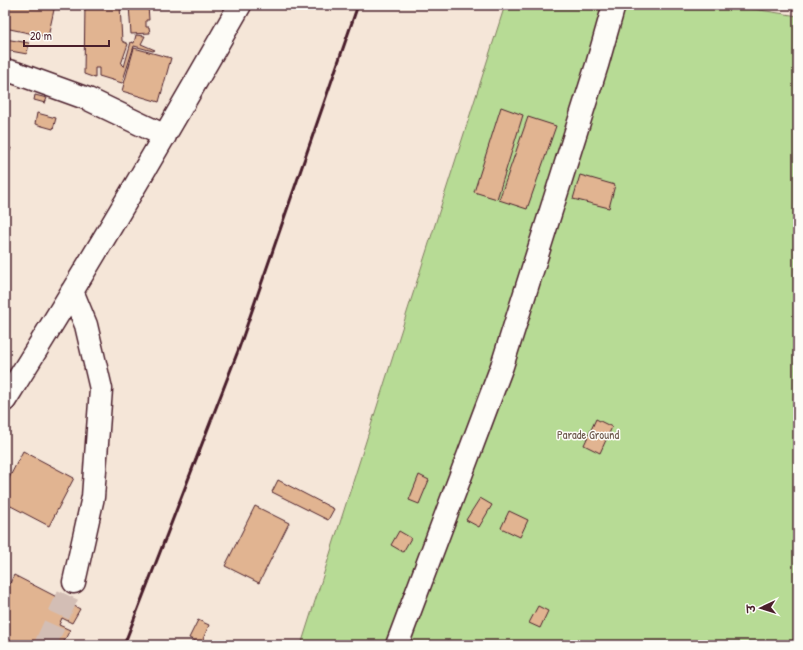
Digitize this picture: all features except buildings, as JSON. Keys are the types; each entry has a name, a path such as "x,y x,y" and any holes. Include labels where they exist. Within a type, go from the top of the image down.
{"street":[{"path":"5,400 165,136 240,5"},
{"path":"397,645 502,366 597,65 614,5"},
{"path":"5,70 88,99 165,136"},
{"path":"72,291 86,325 101,389 93,498 74,582"}],"green space":[{"name":"Parade Ground","path":"505,5 728,5 798,16 798,645 301,645"}],"tunnel":[{"path":"45,645 74,582"}],"railway":[{"path":"124,645 238,351 358,5"}]}
